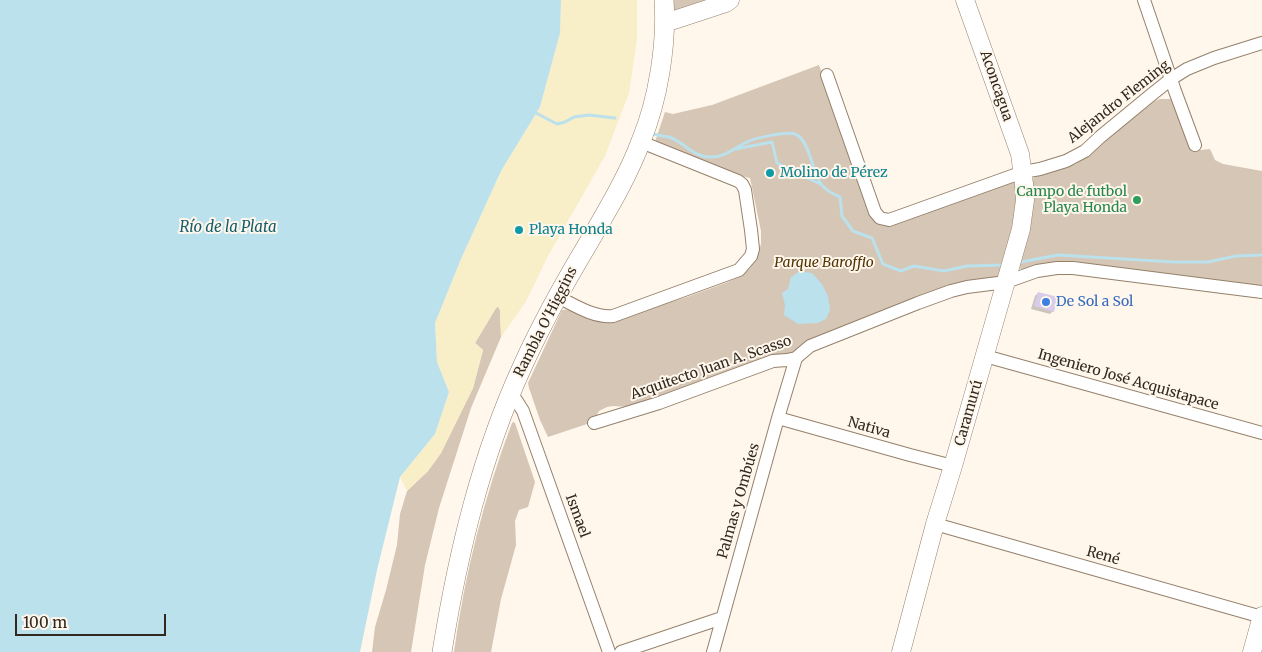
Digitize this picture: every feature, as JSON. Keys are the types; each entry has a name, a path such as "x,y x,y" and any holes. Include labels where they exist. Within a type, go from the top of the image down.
{"main road":[{"name":"Rambla O'Higgins","path":"442,652 449,608 467,525 482,471 511,392 532,346 558,297 616,196 641,142 652,112 665,23 656,0"},
{"name":"Rambla O'Higgins","path":"430,652 438,598 454,525 468,474 492,406 528,326 604,191 631,135 643,91 656,0"},
{"path":"665,23 730,0"},
{"name":"Aconcagua","path":"965,0 1020,154 1023,172"},
{"name":"Caramurú","path":"901,652 935,524 1021,229 1024,200 1023,172"},
{"path":"1252,652 1262,617"}],"street":[{"path":"1144,0 1195,145"},
{"name":"Alejandro Fleming","path":"827,74 874,212 880,218 889,220 1023,172 1066,161 1085,152 1100,137 1171,79 1187,69 1214,58 1262,43"},
{"path":"558,297 598,315 605,317 613,316 739,270 751,256 753,249 751,230 745,190 742,184 641,142"},
{"name":"Arquitecto Juan A. Scasso","path":"594,423 659,403 773,361 796,358 810,346 938,296 967,287 1006,282 1037,271 1073,268 1262,292"},
{"name":"Ingeniero José Acquistapace","path":"985,356 1262,433"},
{"name":"Palmas y Ombúes","path":"715,651 722,618 796,358"},
{"name":"Ismael","path":"511,392 523,411 609,652"},
{"name":"Nativa","path":"778,418 953,466"},
{"name":"René","path":"935,524 1262,617"},
{"path":"620,652 722,618"}],"green space":[{"path":"674,0 723,0 675,14 671,6"},
{"name":"Parque Baroffio","path":"819,65 870,213 890,225 1016,181 1018,212 1001,280 805,345 784,357 630,407 607,407 599,411 593,422 548,437 540,420 528,383 562,310 572,309 605,322 687,297 728,282 741,276 750,268 757,256 761,244 761,231 750,178 731,174 655,142 665,112 673,114 712,105"},
{"path":"1160,99 1171,99 1174,102 1187,134 1191,151 1210,149 1215,160 1223,164 1262,171 1262,287 1162,275 1073,261 1054,262 1025,270 1019,268 1031,181 1035,177 1076,164"},
{"path":"498,306 500,310 501,337 471,408 439,508 425,565 411,652 372,652 375,627 397,545 400,514 407,491 428,471 441,453 473,388 483,350 475,343"},
{"path":"513,422 515,423 535,482 528,507 519,510 515,521 516,545 501,599 491,652 454,652 470,564 484,507"}],"sand":[{"name":"Playa Honda","path":"561,0 637,0 637,39 629,93 605,156 548,256 525,303 501,337 500,310 498,307 496,308 475,343 483,350 473,388 441,453 428,471 407,491 400,477 435,434 449,392 437,362 435,323 461,259 501,171 540,107 560,33"}],"water":[{"name":"Río de la Plata","path":"0,0 561,0 560,33 540,107 501,171 461,259 435,323 437,362 449,392 435,434 400,477 377,570 360,652 0,652"},
{"path":"800,271 812,273 822,284 828,296 830,310 826,319 818,323 798,324 784,315 785,305 782,293 788,289 791,277"}],"building":[{"name":"De Sol a Sol","path":"1038,292 1058,297 1054,312 1034,306"}],"waterway":[{"path":"536,113 557,124 574,117 589,115 615,118"},
{"path":"654,134 674,139 693,152 709,157 724,154 757,139 778,134 795,134 804,143 821,184 827,190 840,197 842,216 853,231 872,238 883,264 901,271 914,266 944,271 967,266 1003,265"},
{"path":"736,149 772,142 777,163 820,184"},
{"path":"1021,262 1058,255 1174,262 1208,262 1236,256 1262,255"}],"place":[{"name":"Molino de Pérez","path":"770,173"},
{"name":"Campo de futbol Playa Honda","path":"1137,200"},
{"name":"Playa Honda","path":"519,230"},
{"name":"De Sol a Sol","path":"1046,302"}]}
